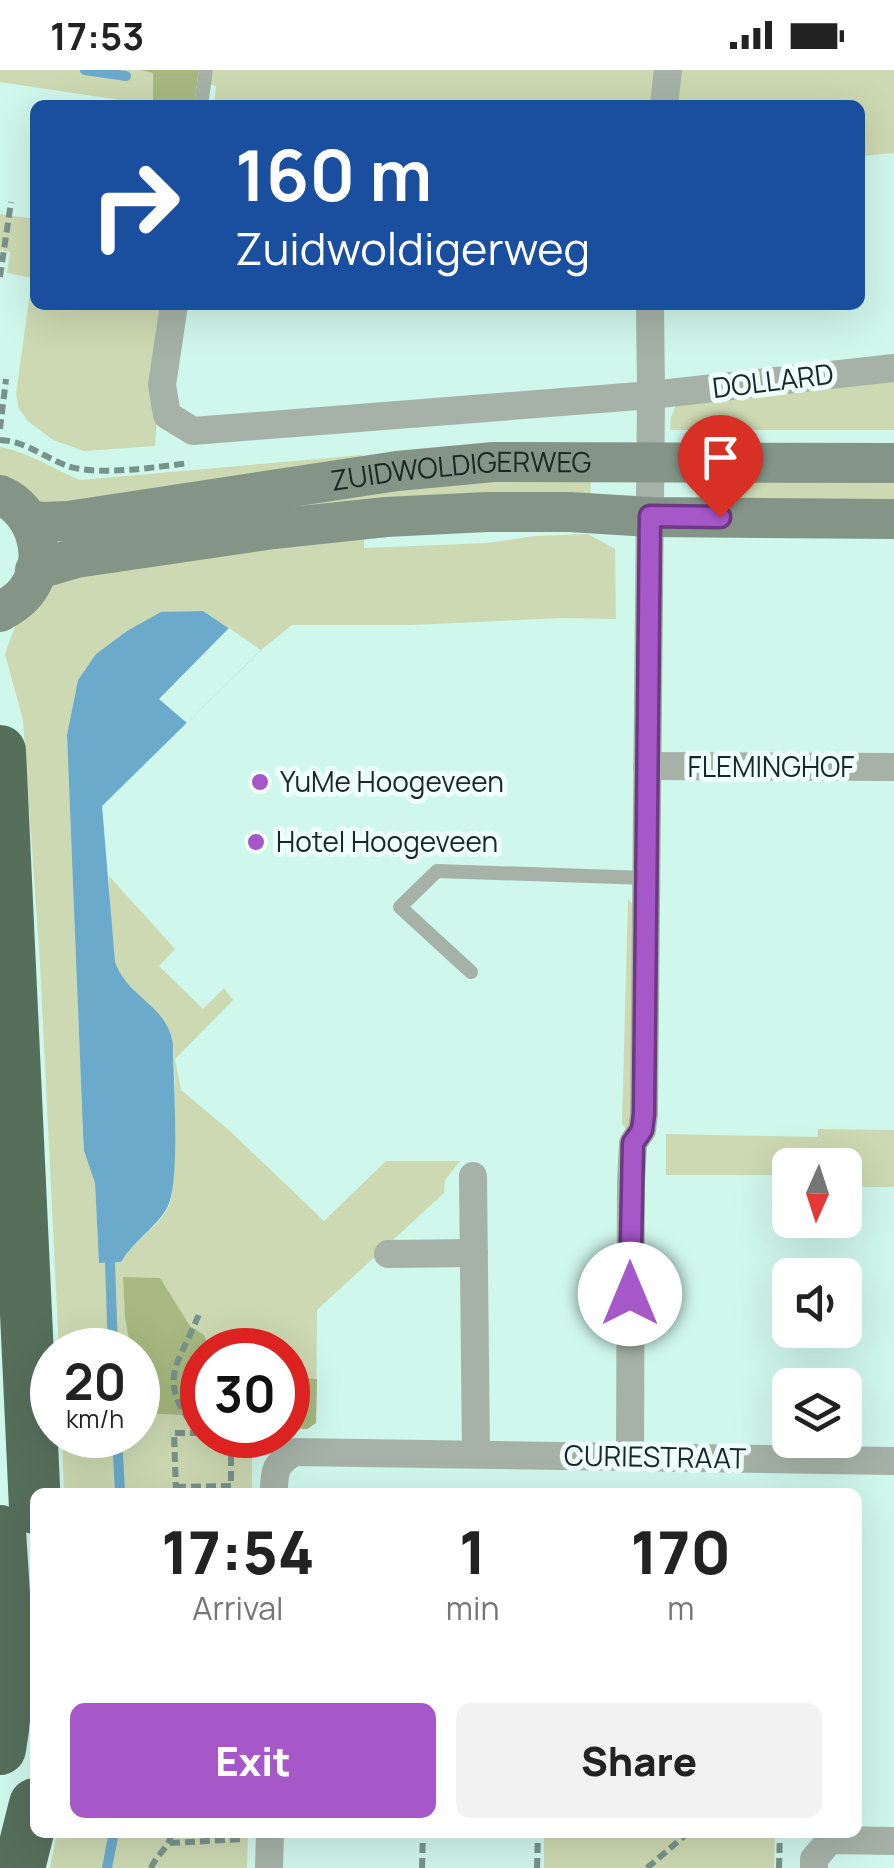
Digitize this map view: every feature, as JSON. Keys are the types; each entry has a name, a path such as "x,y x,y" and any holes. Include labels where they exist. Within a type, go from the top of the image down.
{"highway":[{"path":"0,751 34,1488"},
{"path":"0,1530 7,1664 0,1749"},
{"path":"19,1868 30,1824"}],"main road":[{"name":"ZUIDWOLDIGERWEG","path":"15,507 43,522 68,521 397,471 494,462 894,463"},
{"path":"0,612 25,594 35,570 37,542 15,507"},
{"name":"ZUIDWOLDIGERWEG","path":"35,570 76,558 386,516 570,512 894,519"}],"street":[{"path":"665,100 668,70"},
{"path":"173,310 162,385 167,414 193,431 651,396"},
{"path":"630,1457 631,1181 633,1143 642,1130 644,1114 650,310"},
{"name":"DOLLARD","path":"651,396 894,368"},
{"name":"FLEMINGHOF","path":"647,766 894,767"},
{"path":"473,1176 476,1454"},
{"path":"388,1254 474,1253"},
{"name":"CURIESTRAAT","path":"274,1488 274,1474 281,1460 294,1452 894,1461"},
{"path":"270,1838 270,1868"},
{"path":"814,1868 814,1859 830,1840 894,1840"}],"lane":[{"path":"202,100 206,70"},
{"path":"471,972 400,906 437,871 647,878"}],"path":[{"path":"0,209 10,206 0,277"},
{"path":"0,429 6,379"},
{"path":"193,1328 199,1314"},
{"path":"180,1356 172,1373 180,1406"},
{"path":"176,1488 174,1433 180,1433"},
{"path":"204,1488 231,1486 231,1458"},
{"path":"170,1843 171,1838"},
{"path":"151,1868 158,1853 170,1843 232,1838"},
{"path":"422,1838 422,1868"},
{"path":"537,1868 538,1838"},
{"path":"647,1868 683,1838"},
{"path":"779,1868 780,1838"}],"green space":[{"path":"0,70 140,70 153,73 153,100 120,100 0,82"},
{"path":"140,70 199,70 195,100 153,100 153,73"},
{"path":"199,70 894,70 894,153 865,156 865,100 215,100 216,86 198,81"},
{"path":"0,214 30,218 30,278 7,273 10,252 0,250"},
{"path":"30,292 30,310 165,310 155,446 84,451 53,440 29,422 19,409 16,394"},
{"path":"894,381 894,430 670,430 676,405"},
{"path":"0,447 80,480 362,455 363,466 43,509 0,477"},
{"path":"590,474 591,501 58,548 54,535 316,493"},
{"path":"894,476 894,504 696,500 696,480"},
{"path":"588,534 615,549 616,619 292,625 261,650 203,611 127,631 96,654 78,680 67,735 84,1151 95,1183 99,1263 121,1262 166,1212 172,1192 174,1149 172,1042 116,966 109,876 175,949 159,966 203,1009 224,988 233,1000 175,1059 181,1090 324,1221 386,1161 460,1161 445,1180 444,1193 317,1310 316,1423 310,1427 310,1328 180,1328 180,1458 252,1458 252,1488 64,1488 63,1458 160,1458 160,1328 58,1328 23,720 5,654 16,624 60,576 364,536 364,548"},
{"path":"628,899 636,904 632,1123 627,1130 622,1124"},
{"path":"818,1129 894,1130 894,1187 862,1186 862,1148 772,1148 772,1175 666,1175 666,1134 818,1137"},
{"path":"123,1277 160,1278 193,1328 180,1328 180,1415 160,1414 160,1328 127,1328"},
{"path":"310,1379 317,1379 316,1423 310,1427"},
{"path":"56,1838 248,1838 247,1868 50,1868"},
{"path":"544,1838 775,1838 774,1868 544,1868"}],"water":[{"path":"203,611 261,650 102,806 115,962 121,975 169,1030 173,1044 175,1130 174,1177 167,1208 121,1262 99,1263 95,1183 84,1151 67,735 78,680 96,654 161,612"}],"pier":[{"path":"229,628 261,650 187,723 159,699"}],"waterway":[{"path":"85,70 126,76"},
{"path":"110,1263 112,1328"},
{"path":"118,1458 120,1488"},
{"path":"107,1868 113,1838"}],"place":[{"name":"YuMe Hoogeveen","path":"260,782"},
{"name":"Hotel Hoogeveen","path":"256,842"}],"route":[{"path":"630,1294 633,1143 642,1130 644,1114 650,516 720,517"}]}
